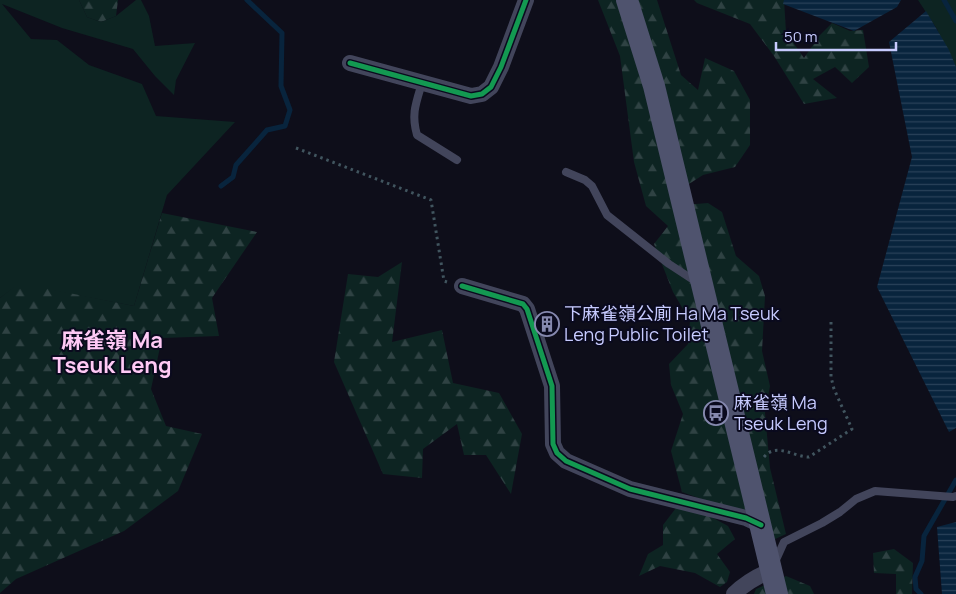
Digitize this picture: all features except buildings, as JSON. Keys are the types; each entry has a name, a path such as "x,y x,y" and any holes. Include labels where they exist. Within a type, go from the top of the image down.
{"main road":[{"path":"627,0 654,86 778,594"}],"street":[{"path":"350,63 471,96 482,94 491,87 501,67 526,0"},
{"path":"462,286 523,304 527,309 552,386 553,444 556,453 566,461 630,489 746,518 762,525"},
{"path":"734,594 742,586 759,575 772,570"}],"lane":[{"path":"422,82 413,111 417,135 457,160"},
{"path":"566,172 585,180 592,186 607,216 669,264 703,286"},
{"path":"772,570 784,542 822,523 856,499 875,491 954,496"}],"path":[{"path":"296,148 432,200 444,280 462,286"},
{"path":"761,463 767,452 775,449 809,457 852,429 832,383 831,318"}],"green space":[{"path":"0,0 79,0 87,17 101,22 116,16 136,0 141,0 149,16 155,46 195,43 176,80 174,95 155,76 133,49 62,28 2,4 31,39 57,40 89,65 142,84 156,116 235,122 167,195 134,306 19,284 0,298"},
{"path":"79,0 118,0 116,16 101,22 87,17"},
{"path":"598,0 657,0 681,75 698,90 705,58 734,71 750,100 750,145 735,167 703,175 681,189 684,205 708,203 722,212 736,256 759,276 765,296 762,351 770,386 765,413 770,468 786,534 773,540 718,505 682,492 671,451 683,414 671,385 669,364 688,344 690,321 673,292 654,244 668,226 646,206 634,162 620,56"},
{"path":"694,0 784,0 786,32 804,58 820,35 832,23 850,31 863,30 869,67 852,83 835,67 813,79 837,98 804,104 774,56 750,24 697,3"},
{"path":"918,0 956,0 956,76 937,29"},
{"path":"162,213 257,232 212,298 219,336 162,338 151,389 166,426 202,434 178,491 124,531 16,579 0,593 0,298 19,283 134,306"},
{"path":"402,262 392,342 442,330 453,383 499,393 522,434 511,494 486,455 464,455 457,424 423,449 422,478 383,474 334,362 348,274 378,277"},
{"path":"676,508 704,513 728,526 735,539 717,554 730,572 727,582 720,587 695,573 660,566 639,576 648,554 663,545 663,525"},
{"path":"894,549 913,563 912,594 896,594 896,574 874,573 873,553"},
{"path":"786,576 810,586 814,594 754,594 756,589"}],"water":[{"path":"784,0 901,0 897,7 854,31 783,4"},
{"path":"926,11 949,50 956,67 956,428 949,432 877,287 912,157 889,42"},
{"path":"956,522 956,594 942,594 937,527"}],"waterway":[{"path":"221,186 233,177 236,165 267,130 285,126 290,110 281,86 282,33 247,0"},
{"path":"944,0 956,21"},
{"path":"921,594 916,589 915,577 922,561 924,536 956,480"}],"cycle path":[{"path":"350,63 471,96 482,94 491,87 501,67 526,0"},
{"path":"462,286 523,304 527,309 552,386 553,444 557,453 566,461 630,489 746,518 761,525"}],"place":[{"name":"下麻雀嶺公廁 Ha Ma Tseuk Leng Public Toilet","path":"547,324"},
{"name":"麻雀嶺 Ma Tseuk Leng","path":"716,413"}],"district":[{"name":"麻雀嶺 Ma Tseuk Leng","path":"112,352"}]}
